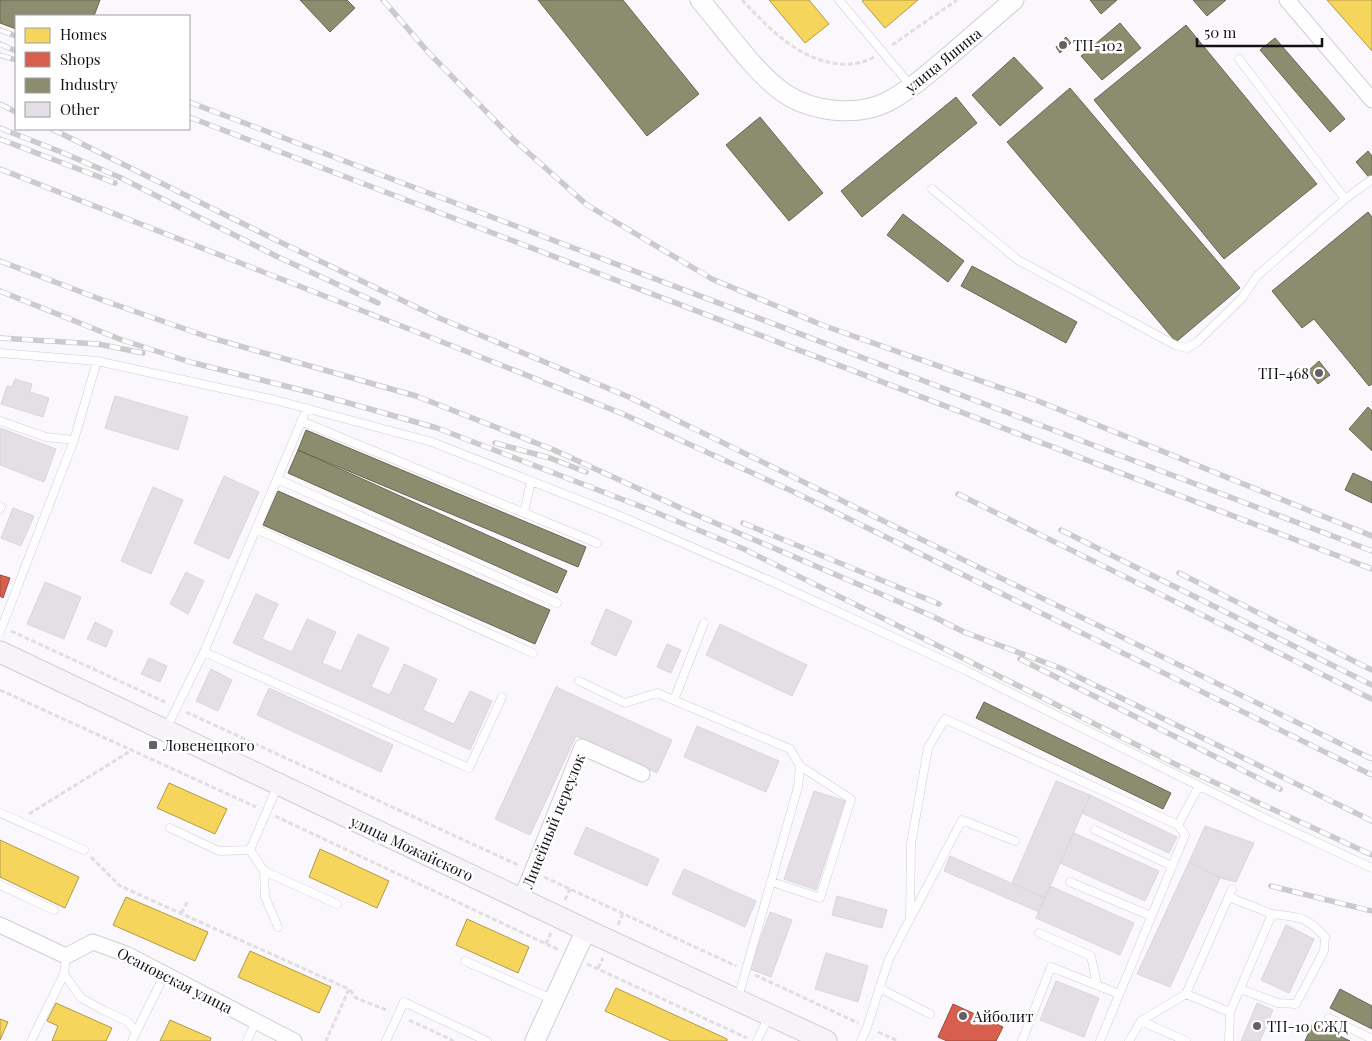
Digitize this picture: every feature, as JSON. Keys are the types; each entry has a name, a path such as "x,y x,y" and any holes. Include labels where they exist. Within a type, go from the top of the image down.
{"main road":[{"name":"улица Можайского","path":"0,652 586,930 826,1041"}],"street":[{"name":"улица Яшина","path":"700,0 766,78 779,89 809,105 835,110 860,110 885,103 912,88 1014,0"},
{"path":"1287,0 1372,100"},
{"name":"Линейный переулок","path":"521,899 582,747 642,774"},
{"path":"0,925 66,956"},
{"path":"535,1041 586,930"},
{"name":"Осановская улица","path":"66,956 93,942 126,954 294,1041"}],"lane":[{"path":"841,1 912,88"},
{"path":"1239,59 1344,199"},
{"path":"932,189 1018,260 1175,345 1187,348 1197,342 1242,298 1257,276 1344,199 1371,180"},
{"path":"0,353 96,361 307,408 432,442 620,516 956,666 1199,786 1372,868"},
{"path":"1,630 74,440 96,361"},
{"path":"165,731 204,652 307,408"},
{"path":"0,421 46,437 74,440"},
{"path":"301,421 597,543"},
{"path":"277,479 557,603"},
{"path":"524,513 531,481"},
{"path":"256,529 533,653"},
{"path":"674,700 704,623"},
{"path":"204,652 469,768 502,697"},
{"path":"579,681 624,703 657,693 790,749 800,766 851,799 820,898 772,882"},
{"path":"910,919 911,844 928,748 945,719 1178,825 1185,835 1100,1041"},
{"path":"737,1000 747,971 798,787 800,766"},
{"path":"250,850 278,784"},
{"path":"1178,825 1199,786"},
{"path":"0,813 84,850"},
{"path":"861,1041 888,958 962,820 1015,841"},
{"path":"170,828 219,851 250,850"},
{"path":"1096,830 1172,866"},
{"path":"250,850 264,871 265,897 278,927"},
{"path":"264,871 337,904"},
{"path":"1070,882 1151,916"},
{"path":"0,884 54,910"},
{"path":"1129,1041 1141,1021 1186,994 1232,889"},
{"path":"1228,898 1272,914 1299,917 1313,924 1325,937 1324,951 1296,1004 1278,1003 1240,989"},
{"path":"1229,1041 1231,1035 1230,1012 1272,914"},
{"path":"1039,933 1091,956 1097,985"},
{"path":"31,1041 64,974 66,956"},
{"path":"465,961 554,1000"},
{"path":"1022,1041 1051,966 1119,994"},
{"path":"64,974 81,998 128,1021 136,1032"},
{"path":"132,1041 165,974"},
{"path":"879,988 930,1014"},
{"path":"1186,994 1230,1012"},
{"path":"386,1041 404,1002 487,1041"},
{"path":"757,1041 770,1015"},
{"path":"1329,1018 1372,1039"},
{"path":"1141,1021 1186,1041"},
{"path":"247,1041 256,1022"}],"path":[{"path":"742,0 766,26 805,55 818,61 845,64 870,59 957,0"},
{"path":"1,630 178,708 898,1041"},
{"path":"0,690 266,812 753,1041"},
{"path":"18,821 132,750"},
{"path":"84,850 120,886 350,989 326,1041"},
{"path":"181,913 188,901"}],"building: Homes":[{"path":"769,0 809,0 829,24 805,43"},
{"path":"918,0 885,28 862,1"},
{"path":"1327,0 1372,0 1372,51"},
{"path":"169,783 227,809 215,834 157,808"},
{"path":"0,840 79,877 65,908 0,877"},
{"path":"320,849 389,881 377,908 309,877"},
{"path":"126,897 208,932 195,961 113,925"},
{"path":"467,919 529,947 518,973 456,945"},
{"path":"250,951 331,987 319,1013 238,977"},
{"path":"616,988 727,1039 727,1041 671,1041 605,1011"},
{"path":"56,1003 112,1028 106,1041 52,1041 58,1026 47,1021"},
{"path":"0,1019 8,1022 0,1040"},
{"path":"170,1020 211,1038 210,1041 160,1041"}],"building: Shops":[{"path":"0,575 10,578 3,598 0,596"},
{"name":"Айболит","path":"953,1004 1003,1027 996,1041 947,1041 938,1037"}],"building: Industry":[{"path":"0,0 100,0 94,15 15,15 15,29 0,23"},
{"path":"300,0 347,0 355,8 330,32"},
{"path":"538,0 623,0 699,94 647,136"},
{"path":"1090,0 1117,0 1101,14"},
{"path":"1193,0 1226,0 1207,16"},
{"path":"1120,23 1141,48 1102,80 1081,56"},
{"path":"1186,25 1317,184 1224,259 1094,100"},
{"name":"ТП-102","path":"1066,37 1071,43 1060,53 1056,47"},
{"path":"1275,38 1345,119 1330,132 1260,50"},
{"path":"1014,57 1043,88 1000,126 972,95"},
{"path":"1070,88 1240,288 1176,342 1007,142"},
{"path":"956,97 977,123 862,217 841,191"},
{"path":"760,117 823,193 789,221 726,145"},
{"path":"1368,151 1372,156 1372,181 1356,162"},
{"path":"1368,212 1372,217 1372,384 1369,386 1314,319 1302,328 1272,291"},
{"path":"903,214 964,261 948,282 887,235"},
{"path":"972,266 1077,322 1066,343 961,286"},
{"name":"ТП-468","path":"1319,361 1330,375 1318,384 1308,371"},
{"path":"1368,407 1372,411 1372,451 1349,429"},
{"path":"306,430 586,547 578,567 298,450"},
{"path":"298,450 567,571 557,593 288,473"},
{"path":"1353,473 1372,482 1372,503 1345,490"},
{"path":"278,491 550,610 535,644 263,525"},
{"path":"984,702 1171,793 1163,809 976,718"},
{"path":"1340,989 1372,1006 1372,1029 1330,1008"},
{"path":"1313,1023 1350,1041 1305,1041"}],"building: Other":[{"path":"15,379 32,384 30,392 49,398 43,417 1,404 7,386 12,387"},
{"path":"115,396 188,417 178,450 105,428"},
{"path":"0,428 56,449 44,482 0,465"},
{"path":"224,476 259,492 229,559 194,543"},
{"path":"153,487 183,500 151,574 121,561"},
{"path":"13,508 34,516 21,546 1,538"},
{"path":"186,572 204,581 188,614 170,604"},
{"path":"45,582 81,597 64,639 27,624"},
{"path":"256,594 278,604 262,639 292,652 307,619 336,632 322,663 341,671 358,634 389,648 371,687 390,695 404,664 437,679 423,710 454,724 470,691 492,701 470,750 233,643"},
{"path":"606,609 632,621 616,656 591,644"},
{"path":"95,622 113,631 106,647 87,639"},
{"path":"720,624 807,665 792,696 706,655"},
{"path":"667,644 681,650 671,673 657,667"},
{"path":"149,658 167,666 160,682 141,674"},
{"path":"211,669 232,680 218,711 196,701"},
{"path":"556,687 672,740 657,773 576,736 530,835 495,819"},
{"path":"269,688 393,745 381,772 257,715"},
{"path":"697,726 779,761 766,792 684,757"},
{"path":"1056,781 1090,795 1045,898 1012,883"},
{"path":"814,791 845,801 816,890 784,879"},
{"path":"1090,795 1177,837 1169,853 1082,813"},
{"path":"1205,826 1254,843 1236,882 1220,878 1189,862"},
{"path":"586,827 659,859 647,886 574,854"},
{"path":"1074,833 1159,871 1145,901 1060,863"},
{"path":"950,856 1045,898 1039,912 944,871"},
{"path":"1189,862 1220,878 1170,987 1137,974"},
{"path":"684,869 756,901 745,927 672,894"},
{"path":"1050,886 1134,923 1120,955 1036,918"},
{"path":"837,896 887,910 882,928 832,915"},
{"path":"770,912 792,920 771,977 750,969"},
{"path":"1286,925 1314,939 1289,993 1261,980"},
{"path":"826,953 868,966 858,1002 815,989"},
{"path":"1056,981 1099,998 1084,1037 1040,1020"},
{"name":"ТП-10 СЖД","path":"1257,1003 1273,1010 1260,1041 1241,1041"}],"railway":[{"path":"383,0 428,52 513,139 587,205 712,279 822,325 1038,401 1372,536"},
{"path":"0,30 15,36"},
{"path":"0,44 15,51"},
{"path":"0,55 15,60"},
{"path":"190,102 1372,551"},
{"path":"0,104 15,112"},
{"path":"190,117 1372,569"},
{"path":"0,128 119,177 278,257 378,303"},
{"path":"54,130 439,318 629,397 1372,759"},
{"path":"0,139 115,183"},
{"path":"0,169 623,414 794,492 1372,775"},
{"path":"0,261 105,301 208,337 416,396 554,450 685,510 932,616 964,632 1060,668 1372,821"},
{"path":"0,291 122,340 190,362 313,393 437,428 650,510 744,549 1181,767 1372,855"},
{"path":"0,338 98,344 143,353"},
{"path":"495,443 550,458 586,472"},
{"path":"958,494 1372,699"},
{"path":"743,523 939,604"},
{"path":"1061,530 1372,685"},
{"path":"1179,573 1372,670"},
{"path":"1020,659 1280,789"},
{"path":"1271,886 1372,911"}],"place":[{"name":"ТП-102","path":"1063,45"},
{"name":"ТП-468","path":"1319,373"},
{"name":"Ловенецкого","path":"153,745"},
{"name":"Айболит","path":"963,1016"},
{"name":"ТП-10 СЖД","path":"1257,1026"}]}
